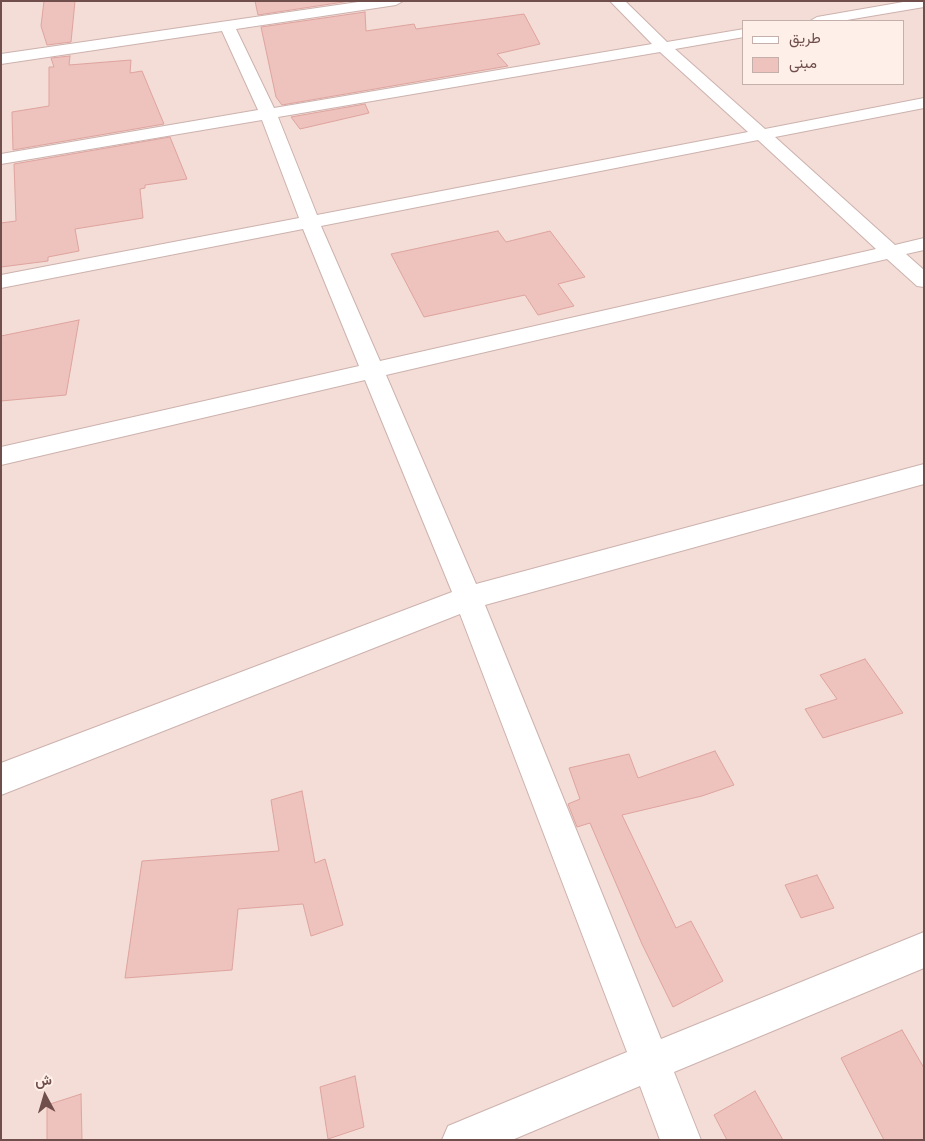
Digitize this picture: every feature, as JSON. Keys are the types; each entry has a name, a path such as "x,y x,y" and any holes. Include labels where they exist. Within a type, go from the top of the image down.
{"street":[{"path":"296,1 304,15"},
{"path":"1,59 396,1"},
{"path":"617,1 760,134 924,281"},
{"path":"822,20 924,3"},
{"path":"228,27 268,113 311,224 468,598 681,1140"},
{"path":"1,159 742,33"},
{"path":"1,282 311,224 924,103"},
{"path":"1,456 924,244"},
{"path":"1,778 161,718 468,598 924,474"},
{"path":"462,1140 924,950"}],"shaded area":[{"path":"1,1 924,1 924,1140 1,1140"}],"building":[{"path":"44,1 75,1 71,42 47,45 41,26"},
{"path":"255,1 350,1 258,15"},
{"path":"365,12 366,31 414,24 416,29 524,14 540,44 497,54 508,66 282,105 276,97 261,27"},
{"path":"70,56 69,65 131,60 130,73 142,71 164,124 13,150 12,112 49,106 49,67 54,67 51,58"},
{"path":"365,104 369,113 300,129 291,117"},
{"path":"170,137 187,179 145,185 145,188 140,189 143,218 75,229 79,251 48,257 48,261 1,267 1,223 16,221 14,164"},
{"path":"498,231 506,242 550,231 585,277 558,284 574,306 538,315 525,295 424,317 391,254"},
{"path":"79,320 66,395 1,401 1,336"},
{"path":"865,659 903,713 823,738 805,709 837,699 820,675"},
{"path":"715,751 734,785 702,796 622,815 676,928 691,921 723,981 673,1007 642,944 590,823 577,827 568,804 580,799 569,768 629,754 638,778"},
{"path":"302,791 315,863 325,859 343,925 311,936 303,904 238,909 232,970 125,978 142,861 279,851 271,800"},
{"path":"817,875 834,908 801,918 785,885"},
{"path":"902,1030 924,1068 924,1140 884,1140 841,1058"},
{"path":"355,1076 364,1127 328,1139 320,1087"},
{"path":"755,1091 783,1140 727,1140 714,1115"},
{"path":"81,1094 82,1140 47,1140 47,1105"}]}
